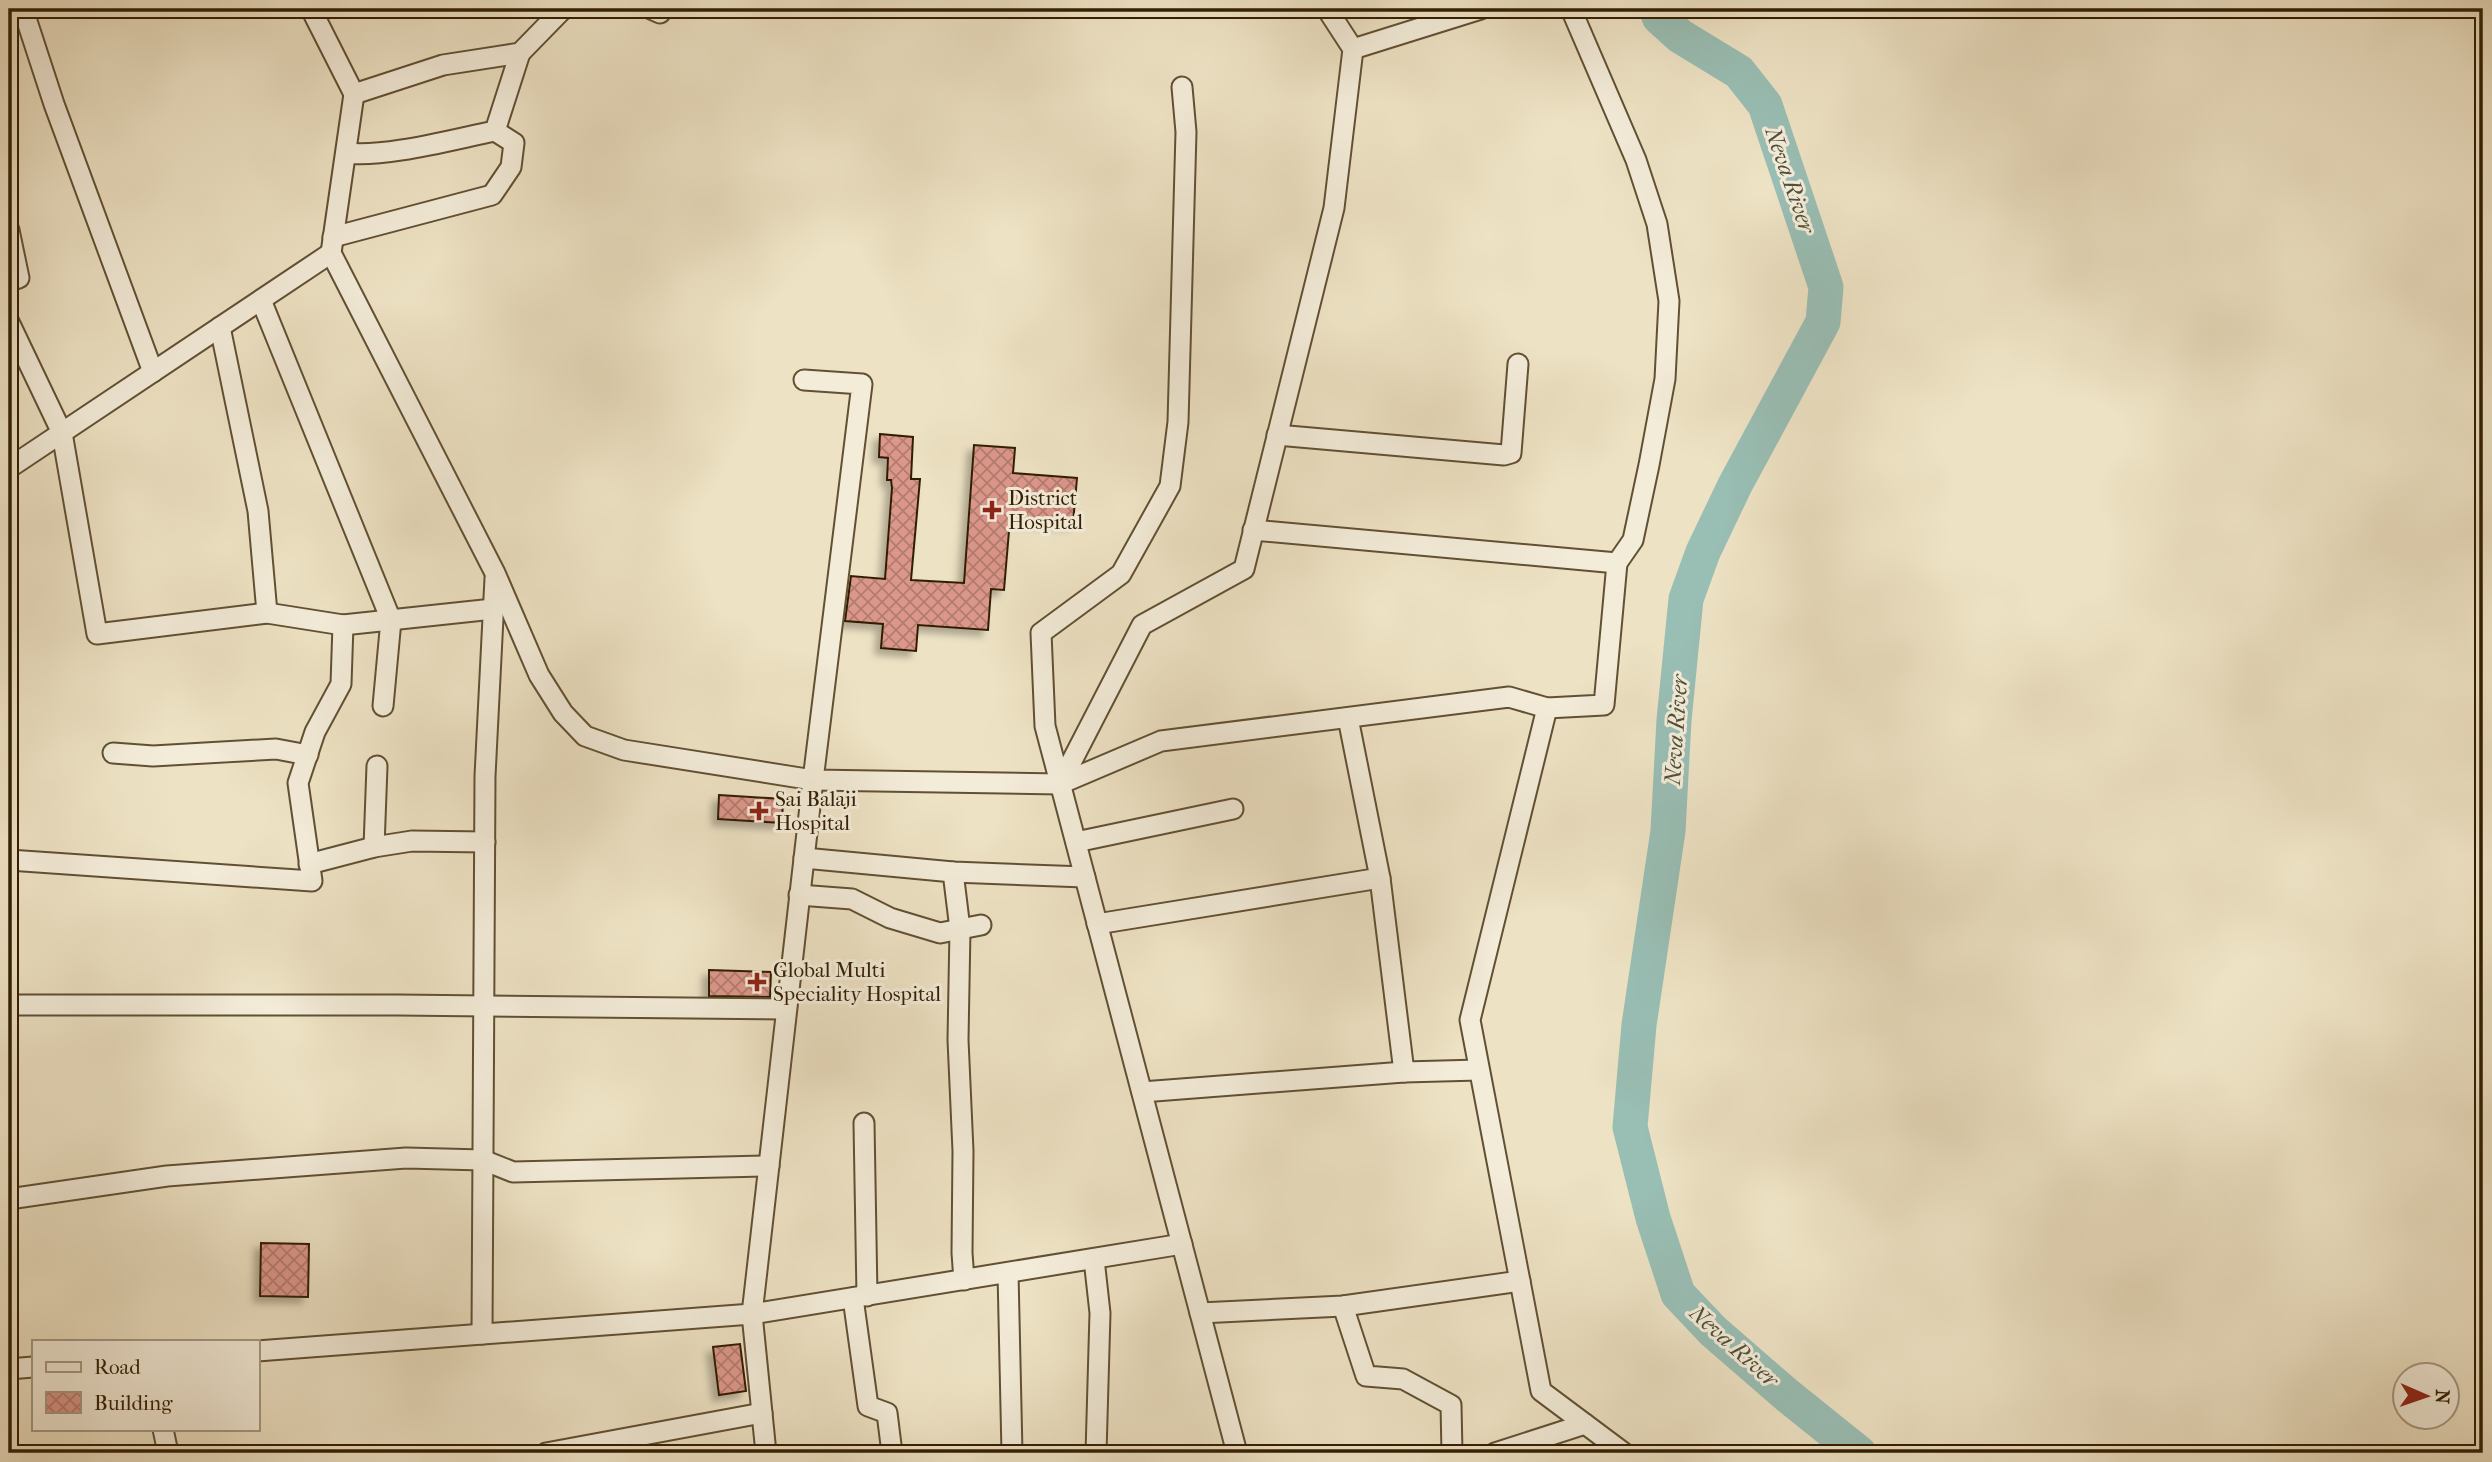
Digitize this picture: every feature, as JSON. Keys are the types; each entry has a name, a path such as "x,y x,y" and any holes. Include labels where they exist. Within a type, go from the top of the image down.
{"street":[{"path":"23,9 54,104 153,372"},
{"path":"311,9 355,94 332,245 495,573 540,675 563,713 585,736 624,750 813,780 1060,784 1161,741 1509,697 1547,709 1604,705 1617,563 1633,540 1649,465 1665,379 1669,301 1657,224 1636,160 1571,9"},
{"path":"495,131 520,53 563,9"},
{"path":"1060,784 1142,625 1244,569 1334,208 1353,49 1327,9"},
{"path":"1353,49 1443,14 1481,9"},
{"path":"355,94 443,65 520,53"},
{"path":"1182,87 1186,132 1178,422 1170,486 1121,574 1041,633 1045,726 1237,1453"},
{"path":"9,468 261,300 332,245 492,195 511,167 514,143 495,131 396,150 346,153"},
{"path":"9,230 19,278 9,281"},
{"path":"261,300 391,620 383,706"},
{"path":"9,322 62,433 97,634 267,613 343,625 493,609"},
{"path":"220,327 258,511 267,613"},
{"path":"1277,435 1446,451 1504,455 1511,453 1518,364"},
{"path":"766,1453 752,1314 799,895 862,384 804,380"},
{"path":"1253,530 1617,563"},
{"path":"482,1334 485,776 495,573"},
{"path":"9,860 312,881 298,783 315,732 341,684 343,625"},
{"path":"1547,709 1470,1020 1541,1391 1624,1453"},
{"path":"1348,718 1380,878 1404,1072"},
{"path":"113,753 153,756 276,748 307,755"},
{"path":"374,847 377,766"},
{"path":"1076,842 1233,809"},
{"path":"309,864 374,847 412,841 485,842"},
{"path":"804,858 953,872 1085,877"},
{"path":"953,872 960,929 958,1040 963,1151 964,1280"},
{"path":"1097,924 1380,878"},
{"path":"799,895 852,899 890,918 940,933 981,925"},
{"path":"9,1006 786,1009"},
{"path":"1142,1092 1404,1072 1479,1070"},
{"path":"864,1123 860,1297 868,1406 887,1413 892,1453"},
{"path":"9,1199 167,1176 406,1157 483,1160 513,1172 769,1166"},
{"path":"259,1350 752,1314 1182,1244"},
{"path":"1094,1259 1100,1312 1096,1453"},
{"path":"1009,1273 1012,1453"},
{"path":"1200,1313 1343,1306 1520,1282"},
{"path":"1343,1306 1366,1376 1403,1379 1451,1405 1452,1453"},
{"path":"9,1369 32,1367"},
{"path":"546,1453 762,1413"},
{"path":"1495,1453 1585,1424"},
{"path":"163,1430 167,1453"}],"building":[{"path":"880,434 913,437 911,479 920,479 911,580 964,583 974,445 1015,448 1013,473 1077,478 1073,523 1010,519 1004,590 991,589 988,630 918,625 916,651 881,648 883,624 845,621 851,576 885,579 892,488 891,480 887,480 888,458 879,457"},
{"path":"719,795 783,799 782,823 718,819"},
{"path":"709,970 771,972 770,997 709,996"},
{"path":"261,1243 309,1244 308,1297 260,1296"},
{"path":"740,1344 746,1391 719,1395 713,1347"}],"waterway":[{"name":"Neva River","path":"1657,9 1659,17 1680,36 1739,72 1765,105 1826,287 1823,322 1735,485 1703,552 1686,599 1674,720 1668,831 1639,1025 1630,1127 1653,1218 1678,1294 1713,1331 1859,1453"}],"place":[{"name":"District Hospital","path":"992,510"},
{"name":"Sai Balaji Hospital","path":"759,811"},
{"name":"Global Multi Speciality Hospital","path":"757,982"}]}
